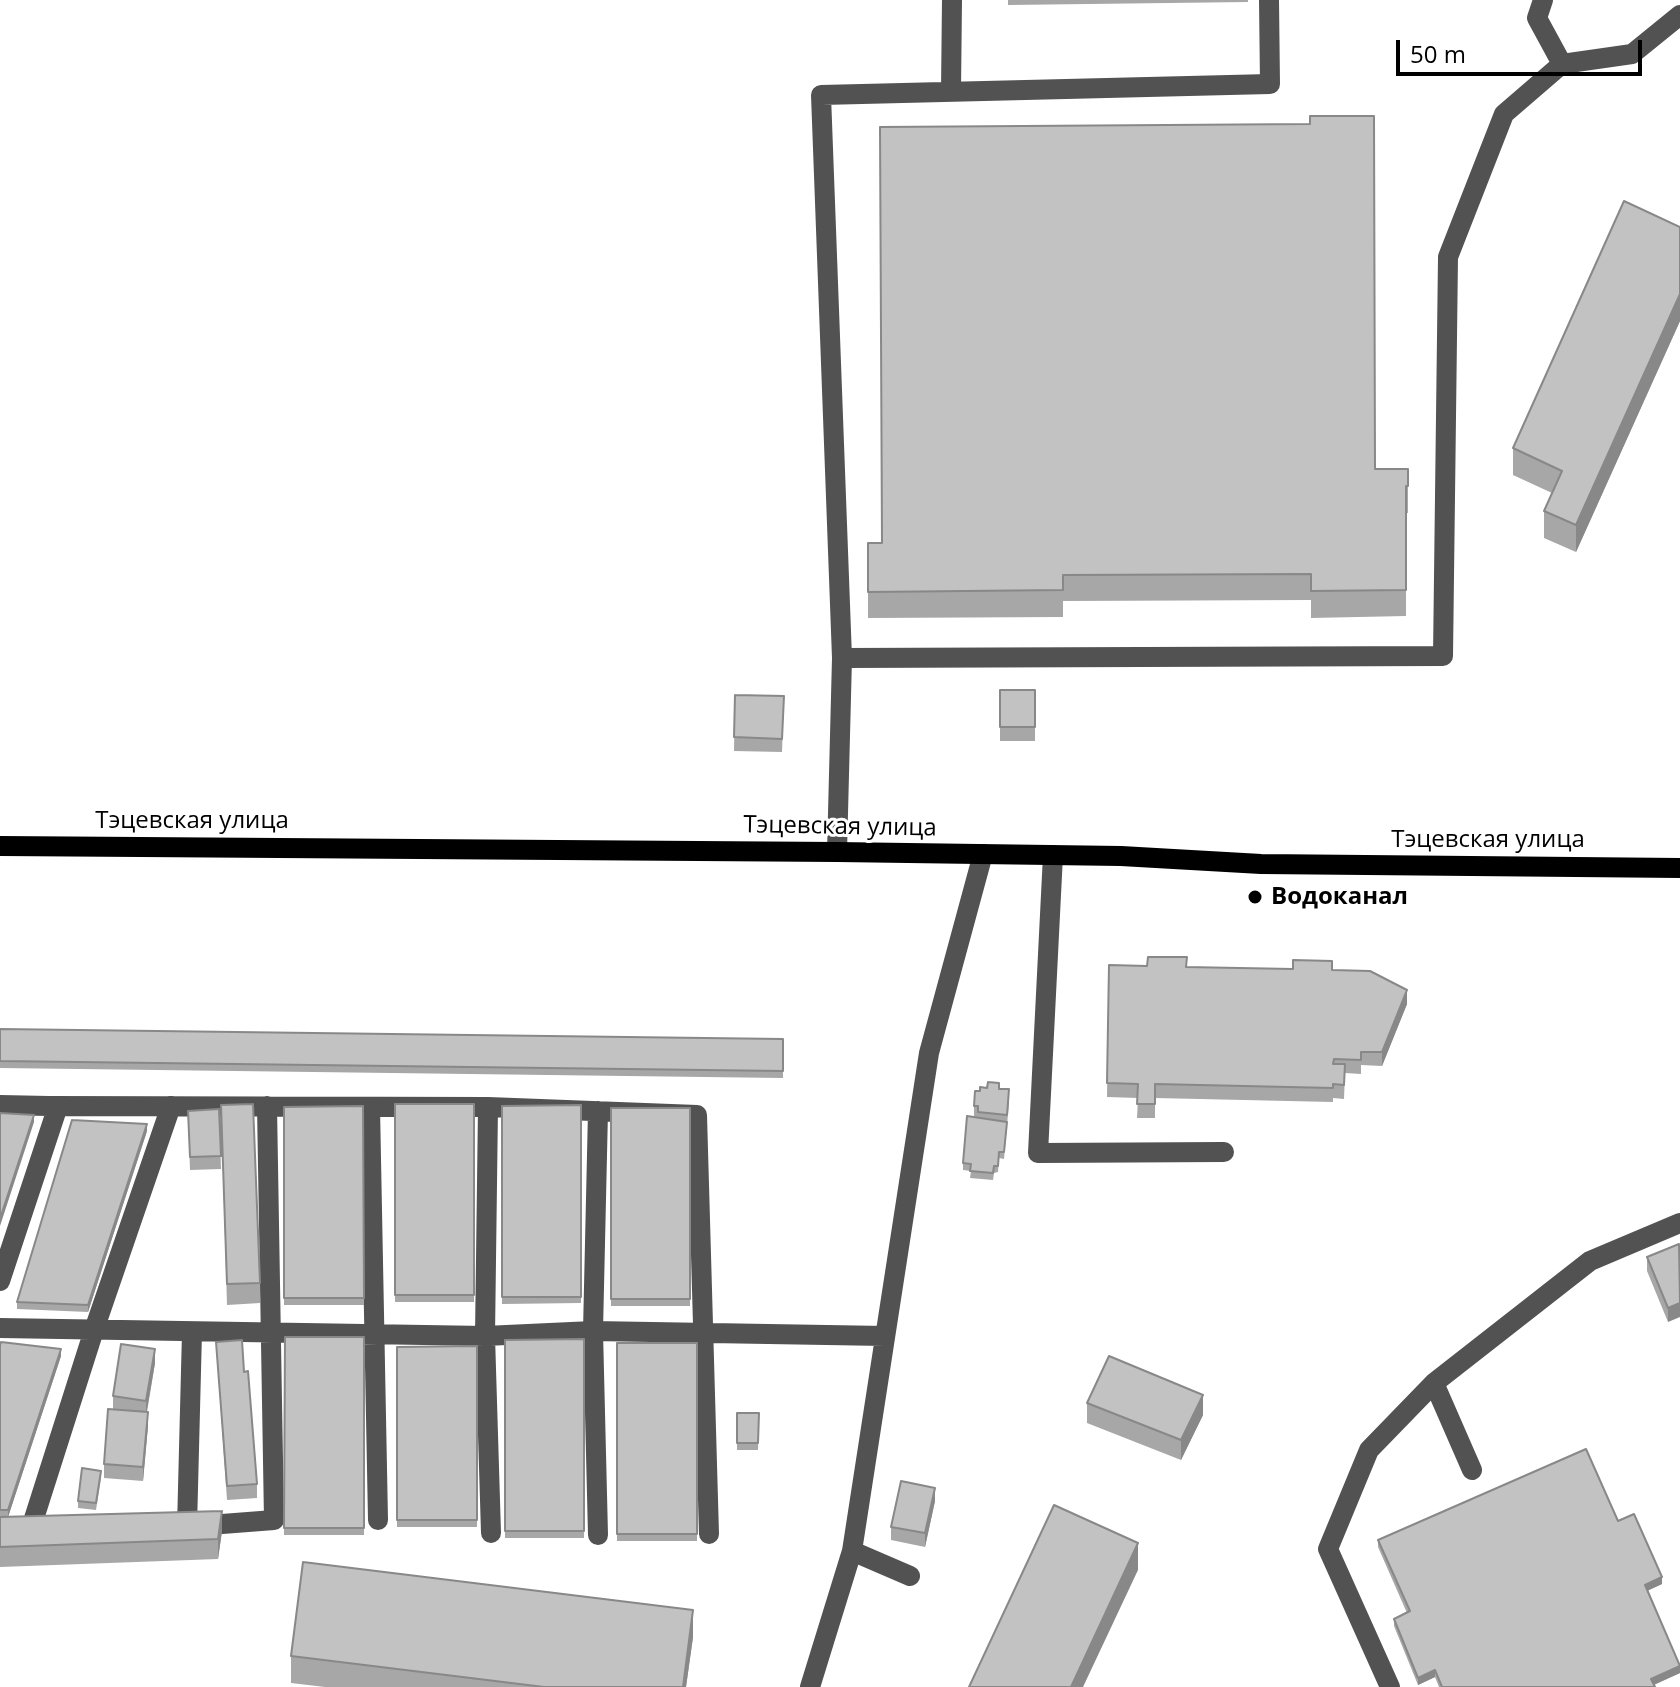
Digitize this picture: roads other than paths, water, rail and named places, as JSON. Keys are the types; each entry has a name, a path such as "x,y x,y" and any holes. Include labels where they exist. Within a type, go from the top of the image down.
{"main road":[{"name":"Тэцевская улица","path":"0,846 837,852 1121,856 1261,864 1680,868"}],"lane":[{"path":"951,91 952,0"},
{"path":"837,852 842,658 821,95 1270,84 1269,0"},
{"path":"1543,0 1537,18 1562,64"},
{"path":"842,658 1443,656 1448,257 1504,114 1562,64 1632,54 1680,15"},
{"path":"810,1687 852,1551 929,1053 983,854"},
{"path":"1053,855 1038,1153 1224,1152"},
{"path":"0,1105 488,1107 697,1115 709,1534"},
{"path":"0,1281 58,1106"},
{"path":"30,1531 94,1330 171,1106"},
{"path":"192,1332 179,1527 274,1520 267,1106"},
{"path":"370,1107 378,1520"},
{"path":"488,1107 485,1336 491,1533"},
{"path":"598,1111 593,1331 598,1535"},
{"path":"1390,1687 1328,1549 1369,1450 1434,1383 1590,1261 1680,1223"},
{"path":"0,1328 485,1336 593,1331 885,1336"},
{"path":"1434,1383 1472,1470"},
{"path":"852,1551 910,1576"}],"place":[{"name":"Водоканал","path":"1255,897"}]}
